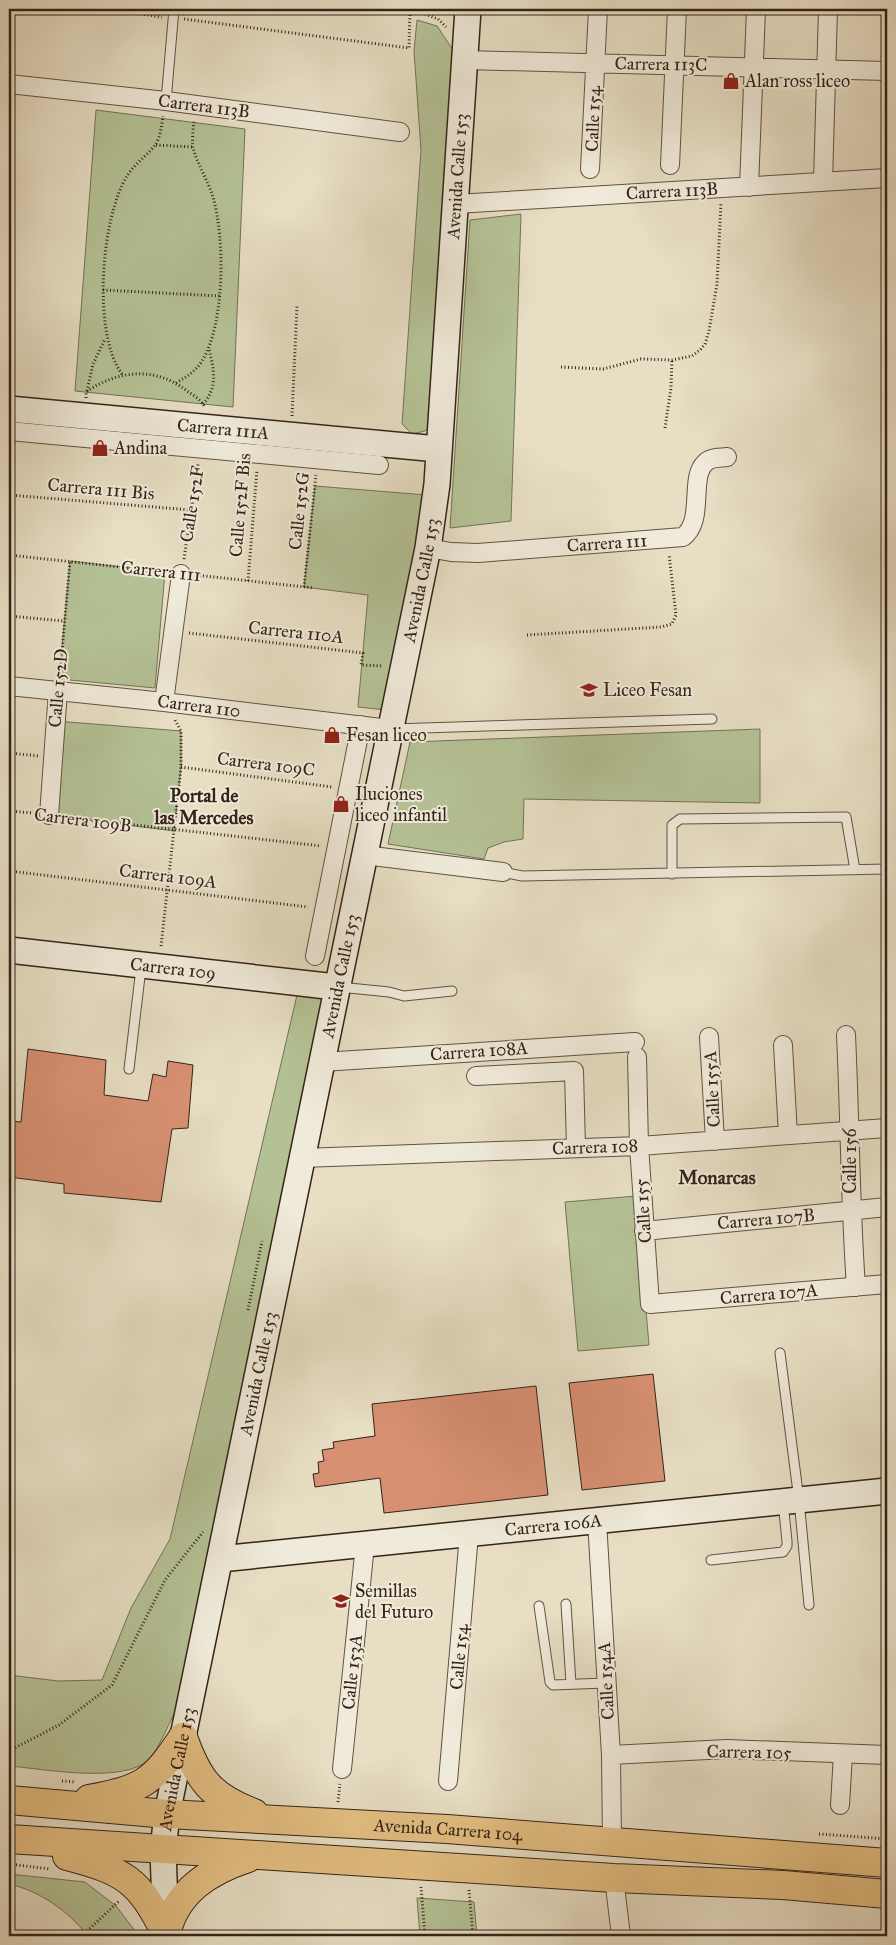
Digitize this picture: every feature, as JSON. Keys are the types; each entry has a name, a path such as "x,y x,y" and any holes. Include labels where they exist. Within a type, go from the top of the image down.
{"main road":[{"path":"60,1803 116,1794 140,1785 158,1772 183,1737"},
{"path":"183,1737 197,1771 214,1793 227,1802 272,1819"},
{"name":"Avenida Carrera 104","path":"9,1800 60,1803 167,1814 272,1819 612,1842 887,1863"},
{"path":"9,1839 104,1866 126,1877 146,1897 166,1935"},
{"name":"Avenida Carrera 104","path":"9,1839 887,1894"},
{"path":"166,1935 170,1917 188,1890 211,1873 257,1855"}],"street":[{"name":"Avenida Calle 153","path":"166,1935 163,1850 167,1814 428,548 438,484 438,449 468,9"},
{"name":"Calle 154","path":"590,169 598,9"},
{"path":"670,165 678,9"},
{"path":"749,186 756,9"},
{"path":"823,182 828,9"},
{"name":"Carrera 113C","path":"466,54 595,62 887,71"},
{"name":"Carrera 113B","path":"9,84 166,101 400,132"},
{"name":"Carrera 113B","path":"456,204 887,178"},
{"name":"Carrera 111A","path":"9,409 86,404 204,426 438,449"},
{"name":"Carrera 111A","path":"9,431 204,426 258,453 379,465"},
{"name":"Carrera 111","path":"428,548 452,552 478,553 683,537 692,528 700,470 710,459 728,457"},
{"path":"164,702 182,574"},
{"name":"Carrera 110","path":"9,686 390,729"},
{"name":"Calle 152D","path":"49,815 58,691"},
{"name":"Avenida Calle 153","path":"315,956 361,725"},
{"path":"364,855 503,872"},
{"name":"Carrera 109","path":"9,950 336,987"},
{"name":"Calle 156","path":"846,1035 850,1131 850,1211 856,1287"},
{"name":"Calle 155A","path":"709,1037 715,1141"},
{"path":"782,1045 788,1135"},
{"name":"Carrera 108A","path":"322,1062 636,1050"},
{"name":"Calle 155","path":"636,1050 639,1146 650,1304"},
{"path":"476,1076 574,1070 576,1148"},
{"name":"Carrera 108","path":"302,1158 639,1146 887,1128"},
{"name":"Carrera 107B","path":"644,1231 887,1207"},
{"name":"Carrera 107A","path":"650,1304 887,1284"},
{"name":"Carrera 106A","path":"220,1559 887,1491"},
{"name":"Calle 154A","path":"597,1521 610,1755 612,1842"},
{"name":"Calle 154","path":"448,1781 469,1534"},
{"name":"Calle 153A","path":"342,1769 365,1544"},
{"name":"Carrera 105","path":"610,1755 727,1750 887,1755"},
{"path":"840,1805 843,1754"},
{"path":"614,1878 621,1936"}],"lane":[{"path":"166,101 173,13"},
{"path":"390,729 712,719"},
{"path":"672,874 672,825 680,819 846,817 855,870"},
{"path":"503,872 522,876 887,869"},
{"path":"129,1069 150,966"},
{"path":"336,987 389,992 404,996 452,992"},
{"path":"780,1353 791,1501 809,1605"},
{"path":"710,1560 783,1552 787,1546 791,1501"},
{"path":"566,1604 571,1684"},
{"path":"540,1606 548,1677 553,1685 606,1682"}],"path":[{"path":"106,9 173,13 409,48 411,9 438,19 466,54"},
{"path":"122,374 114,364 106,338 103,290 106,245 114,210 126,176 144,154 156,145 166,101"},
{"path":"176,383 190,375 201,363 208,348 220,296 219,226 213,198 193,148 196,105"},
{"path":"156,145 193,148"},
{"path":"561,368 603,369 641,359 672,360 692,356 700,350 705,344 709,331 717,284 722,188"},
{"path":"103,290 220,296"},
{"path":"292,406 297,306"},
{"path":"86,404 93,364 106,338"},
{"name":"Calle 152F","path":"182,574 204,426 214,380 208,348"},
{"path":"665,428 671,388 672,360"},
{"path":"86,404 101,382 122,374 167,377 176,383 204,426"},
{"name":"Calle 152F Bis","path":"248,580 258,453"},
{"name":"Calle 152G","path":"304,587 318,459"},
{"name":"Carrera 111 Bis","path":"9,495 191,510"},
{"path":"527,634 662,627 672,624 676,615 668,538"},
{"name":"Carrera 111","path":"9,555 314,588"},
{"name":"Calle 152D","path":"58,691 70,561"},
{"path":"9,616 64,621"},
{"name":"Carrera 110A","path":"173,632 363,653 362,665 402,668"},
{"path":"150,966 167,889 181,767 181,731 164,702"},
{"path":"9,753 52,758"},
{"name":"Carrera 109C","path":"181,767 348,789"},
{"name":"Carrera 109B","path":"9,811 174,831 336,847"},
{"name":"Carrera 109A","path":"9,871 324,909"},
{"path":"246,1320 264,1234"},
{"path":"9,1751 59,1724 112,1685 165,1580 203,1534 205,1524"},
{"path":"421,1885 425,1936"},
{"path":"468,1888 473,1936"},
{"path":"82,1936 123,1898"}],"green space":[{"path":"417,20 437,26 457,56 431,425 425,431 412,434 402,424 421,150 414,51"},
{"path":"96,110 245,129 233,407 75,391"},
{"path":"521,214 511,521 450,528 470,220"},
{"path":"315,486 427,495 386,710 358,707 368,595 304,587"},
{"path":"70,561 165,572 155,688 59,679"},
{"path":"56,721 181,731 181,767 174,831 49,815"},
{"path":"760,729 760,803 524,799 523,839 504,842 488,848 484,859 388,844 410,742"},
{"path":"297,995 331,1000 177,1708 153,1754 143,1764 130,1769 114,1772 78,1773 9,1766 9,1675 58,1681 102,1680 131,1608 170,1539"},
{"path":"636,1196 649,1345 578,1351 565,1202"},
{"path":"9,1874 85,1882 116,1906 139,1936 88,1936 72,1918 53,1903 32,1892 9,1884"},
{"path":"417,1898 474,1902 477,1936 420,1936"}],"building":[{"path":"28,1049 106,1060 104,1095 148,1101 153,1074 166,1077 168,1061 193,1065 188,1128 172,1129 161,1202 64,1193 64,1184 9,1177 9,1121 21,1122"},
{"path":"653,1374 665,1481 582,1490 569,1383"},
{"path":"536,1386 548,1495 384,1513 380,1478 315,1487 313,1474 319,1473 318,1462 324,1461 322,1450 334,1448 333,1442 375,1436 372,1404"}],"place":[{"name":"Alan ross liceo","path":"731,81"},
{"name":"Andina","path":"100,448"},
{"name":"Liceo Fesan","path":"589,690"},
{"name":"Fesan liceo","path":"332,735"},
{"name":"Iluciones liceo infantil","path":"341,804"},
{"name":"Semillas del Futuro","path":"341,1601"}],"district":[{"name":"Portal de las Mercedes","path":"204,806"},
{"name":"Monarcas","path":"717,1177"}]}
